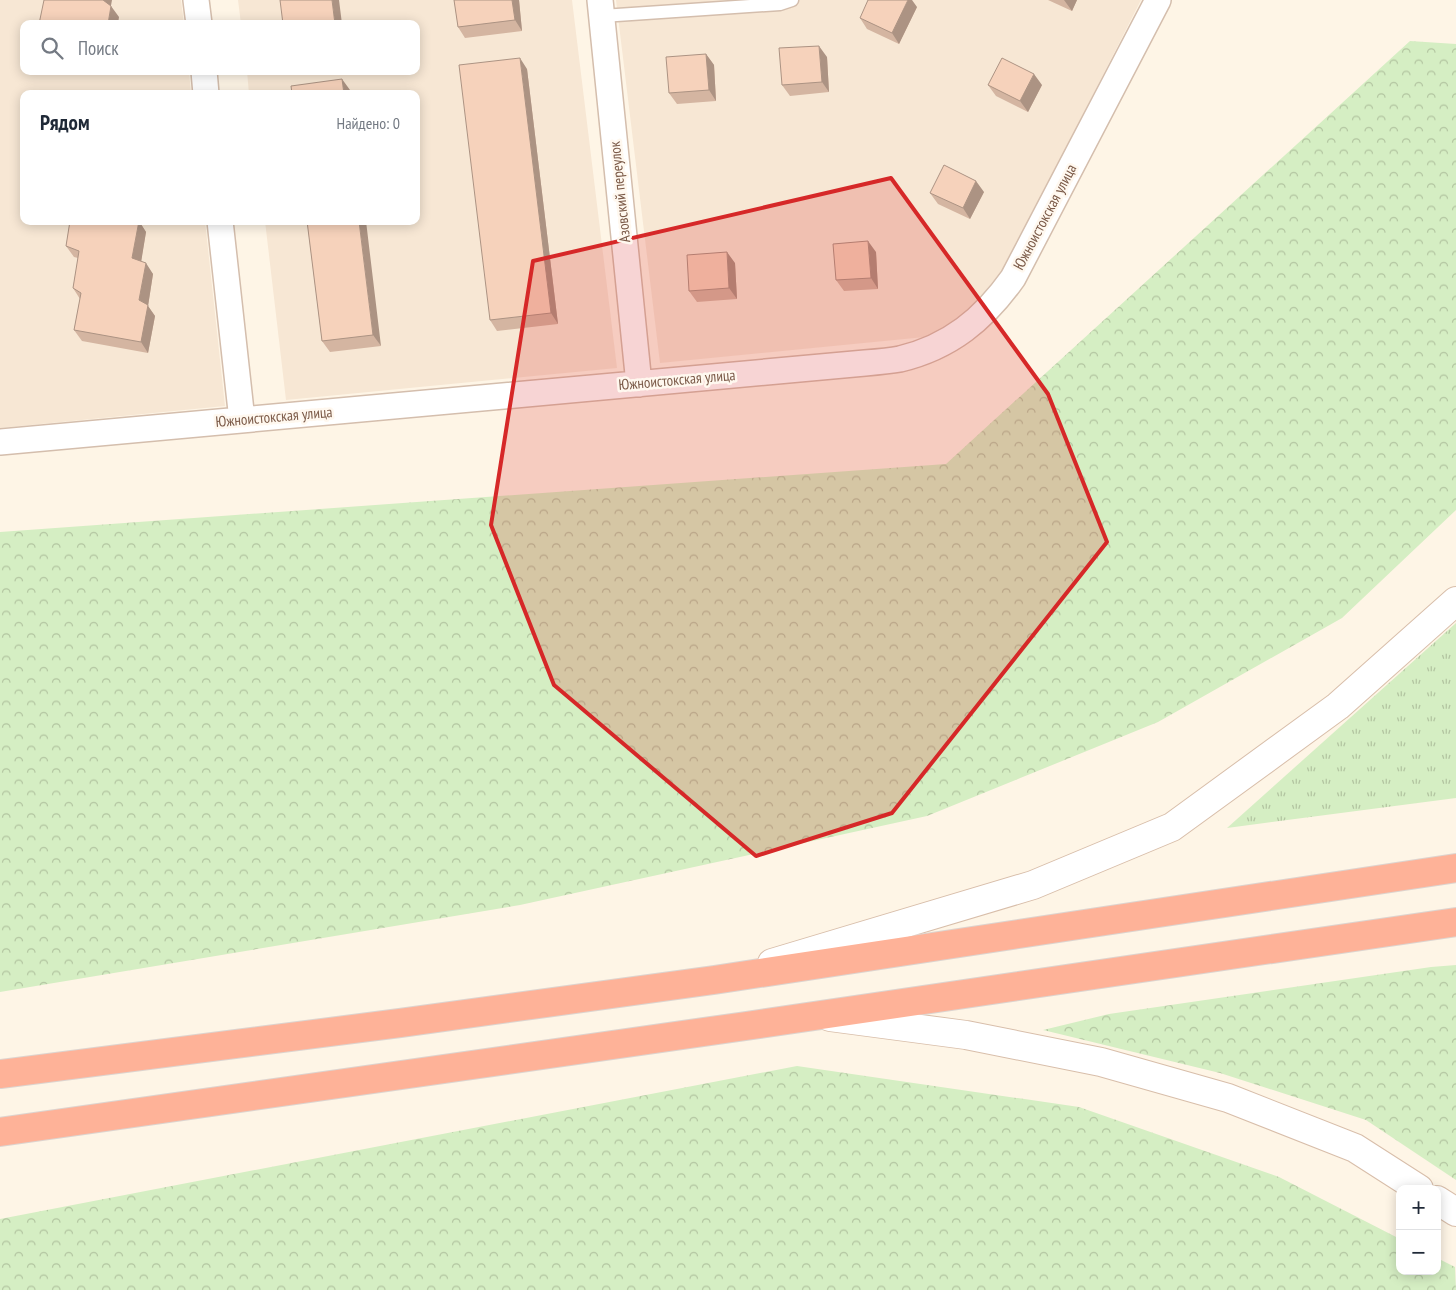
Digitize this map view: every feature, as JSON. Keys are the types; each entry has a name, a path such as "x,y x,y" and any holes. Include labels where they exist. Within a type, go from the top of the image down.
{"highway":[{"path":"0,1074 400,1023 714,980 1456,868"},
{"path":"0,1132 746,1026 1456,922"}],"main road":[{"path":"714,980 1033,885 1172,827 1338,706 1456,601"},
{"path":"814,1015 966,1034 1101,1062 1228,1098 1355,1148 1413,1185"},
{"path":"1441,1203 1456,1212"}],"street":[{"path":"196,0 198,20"},
{"name":"Южноистокская улица","path":"0,442 899,359 926,351 954,337 978,319 998,299 1013,278 1158,0"},
{"name":"Азовский переулок","path":"601,8 639,384"},
{"path":"204,75 206,90"},
{"path":"220,225 242,420"}],"lane":[{"path":"601,8 780,4 792,0"}],"highlighted area":[{"path":"891,178 1048,394 1107,542 892,813 756,856 554,685 491,525 533,261"}],"shaded area":[{"path":"0,0 181,0 184,20 20,20 20,75 189,75 191,90 20,90 20,225 205,225 225,406 0,428"},
{"path":"238,0 572,0 617,368 286,400 265,225 420,225 420,90 249,90 247,75 420,75 420,20 240,20"},
{"path":"616,0 1141,0 1003,272 986,297 950,326 925,337 660,363"}],"green space":[{"path":"1410,41 1456,44 1456,510 1342,618 1158,722 927,816 520,905 0,992 0,532 946,464"},
{"path":"1456,623 1456,798 1227,828"},
{"path":"1456,965 1456,1180 1366,1120 1220,1073 1043,1030 1109,1014 1431,967"},
{"path":"797,1066 1079,1107 1279,1177 1396,1237 1396,1275 1441,1275 1441,1260 1455,1267 1456,1290 0,1290 0,1219"}],"building":[{"path":"44,0 103,0 111,6 109,20 40,20"},
{"path":"280,0 332,0 334,20 282,20"},
{"path":"454,0 512,0 515,20 458,27"},
{"path":"868,0 908,0 892,33 860,18"},
{"path":"819,46 822,82 782,85 779,48"},
{"path":"706,54 709,90 669,93 666,57"},
{"path":"520,58 551,313 490,320 459,65"},
{"path":"1002,58 1034,74 1020,101 988,85"},
{"path":"342,79 343,90 292,90 291,86"},
{"path":"944,165 976,181 963,208 930,193"},
{"path":"69,225 138,225 132,258 146,263 139,300 148,305 141,342 74,330 81,293 73,288 79,251 66,246"},
{"path":"308,225 359,225 373,335 322,341"},
{"path":"868,241 871,278 836,280 833,244"},
{"path":"727,252 729,288 689,291 687,255"}]}
